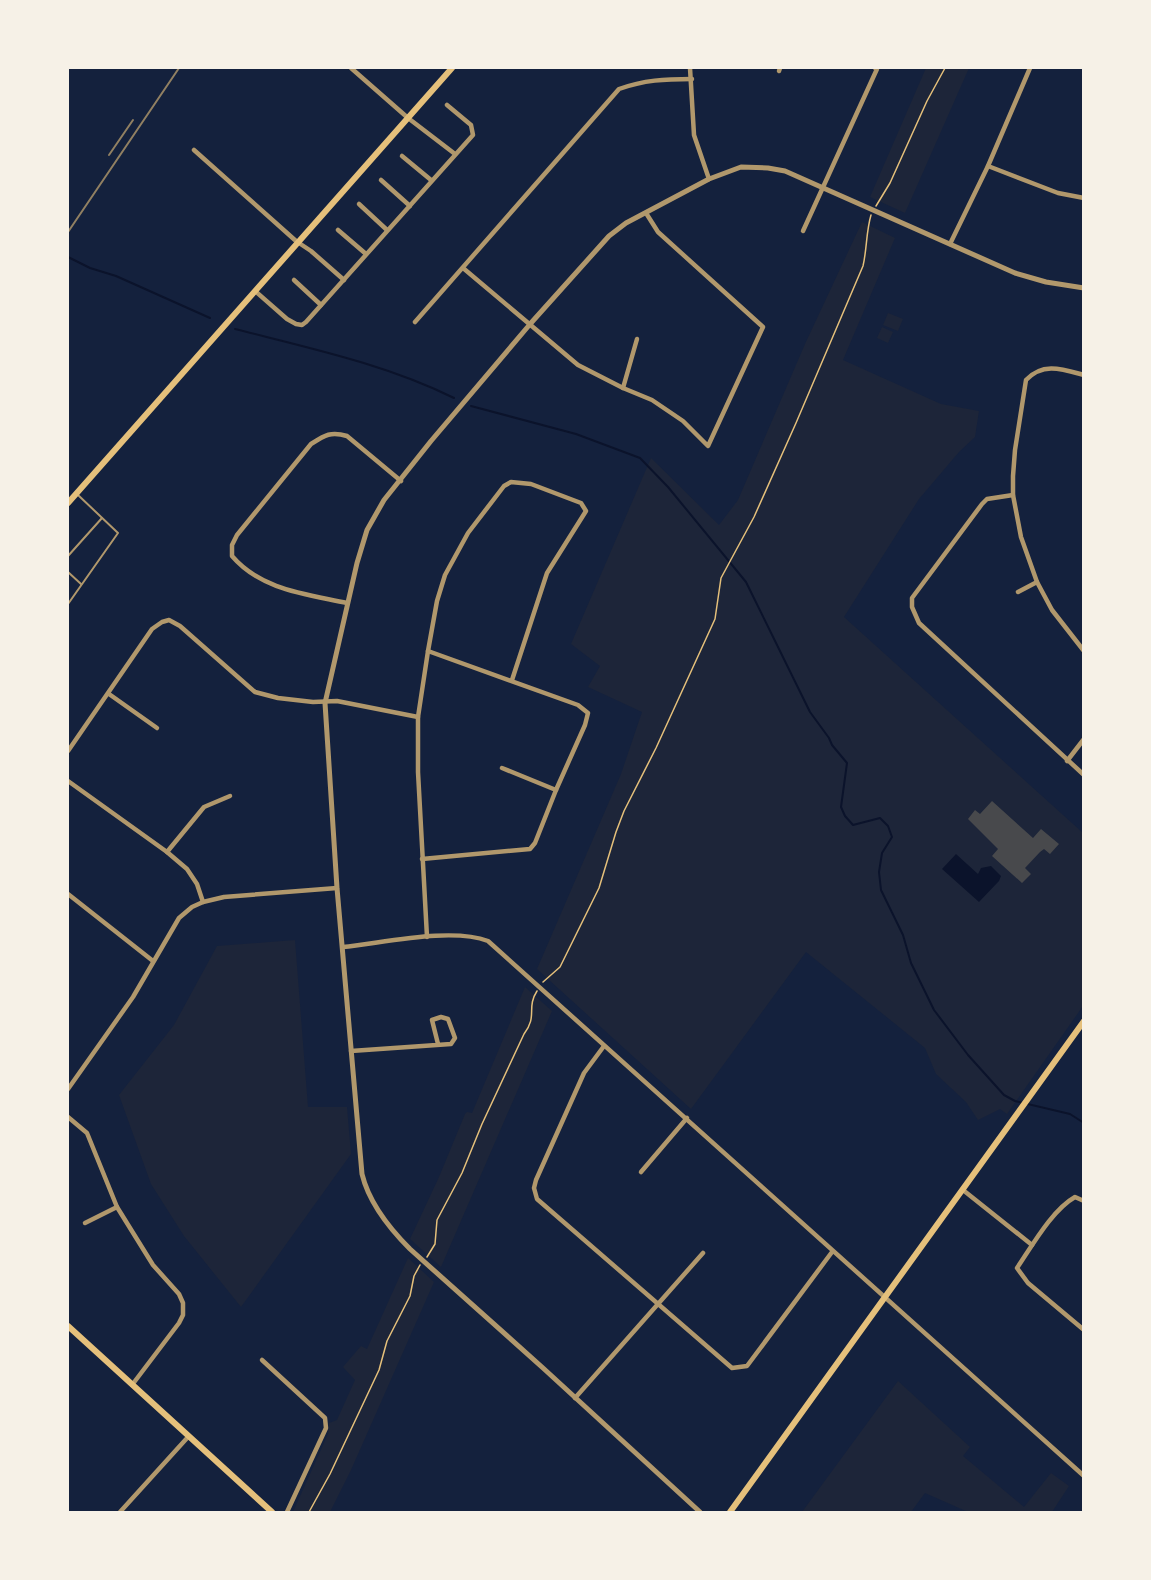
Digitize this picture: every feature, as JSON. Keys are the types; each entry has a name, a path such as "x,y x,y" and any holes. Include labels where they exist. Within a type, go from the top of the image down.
{"main road":[{"path":"68,503 452,68"},
{"path":"730,1512 1083,1022"},
{"path":"68,1326 272,1512"}],"street":[{"path":"351,68 408,118 455,154"},
{"path":"690,68 693,135 709,179"},
{"path":"803,231 877,69 875,68"},
{"path":"950,244 988,166 1030,68"},
{"path":"415,322 619,89 659,79 692,79"},
{"path":"255,291 278,312 296,324 302,325 473,135 471,124 447,105"},
{"path":"194,150 296,242 311,251 344,280"},
{"path":"402,156 431,180"},
{"path":"988,166 1058,193 1083,198"},
{"path":"700,1512 423,1262 396,1235 366,1191 362,1174 337,888 325,703 347,603 367,530 384,500 531,323 609,236 626,223 709,179 741,167 785,171 1016,273 1046,282 1083,288"},
{"path":"381,180 410,206"},
{"path":"359,204 387,230"},
{"path":"463,268 531,323 578,365 652,400 683,421 708,446 763,327 658,232 646,213"},
{"path":"338,230 366,254"},
{"path":"294,280 321,305"},
{"path":"623,388 637,339"},
{"path":"1083,375 1050,368 1034,372 1026,380 1015,450 1013,495 1021,537 1037,582 1052,610 1083,651"},
{"path":"347,603 283,589 268,583 240,565 232,556 232,545 237,535 311,444 324,436 336,432 347,436 401,481"},
{"path":"427,937 418,772 418,717 437,601 444,575 468,533 504,486 511,482 531,484 581,503 586,511 547,573 512,680"},
{"path":"1013,495 987,499 982,504 912,598 912,607 919,623 1083,775"},
{"path":"1018,592 1037,582"},
{"path":"68,751 152,629 169,620 180,626 255,692 278,698 325,703 337,701 418,717"},
{"path":"422,859 530,849 535,843 588,713 578,705 428,651"},
{"path":"109,694 158,728"},
{"path":"1067,761 1083,739"},
{"path":"502,768 556,790"},
{"path":"68,781 187,869 197,884 203,902"},
{"path":"167,852 204,807 230,796"},
{"path":"68,1089 133,997 179,918 192,907 224,897 337,888"},
{"path":"68,894 153,961"},
{"path":"343,947 427,937 472,935 488,940 1083,1476"},
{"path":"351,1051 451,1044 455,1038 448,1019 441,1017 432,1020 438,1044"},
{"path":"604,1046 584,1073 534,1188 537,1199 732,1368 747,1366 832,1252"},
{"path":"68,1117 87,1132 117,1207 153,1265 183,1303 183,1315 179,1323 132,1386"},
{"path":"641,1172 687,1118"},
{"path":"963,1190 1032,1245"},
{"path":"1083,1201 1075,1197 1065,1203 1017,1268 1028,1283 1083,1330"},
{"path":"85,1223 117,1207"},
{"path":"575,1398 703,1253"},
{"path":"262,1360 325,1418 326,1428 287,1512"},
{"path":"120,1512 188,1437"}],"lane":[{"path":"68,604 118,532 76,493"},
{"path":"68,556 103,518"},
{"path":"68,572 81,584"}],"path":[{"path":"309,1512 330,1474 379,1370 387,1341 410,1296 414,1276 435,1244 439,1215 454,1189 524,1034 532,1024 532,999 540,987 560,967 599,888 624,811 656,748 715,619 718,592 726,567 754,517 863,266 867,252 867,229 872,210 890,183 927,101 945,68"}],"shaded area":[{"path":"926,68 969,68 905,213 870,197"},
{"path":"862,222 895,238 843,360 941,404 979,411 975,437 959,452 919,499 844,617 1083,833 1083,1006 1007,1114 1000,1109 978,1120 966,1102 936,1074 925,1048 806,952 691,1109 537,969 621,774 642,712 588,687 600,666 571,644 651,458 719,525 738,500 805,344"},
{"path":"888,313 903,319 898,331 883,325"},
{"path":"882,327 893,332 888,343 877,338"},
{"path":"956,854 978,874 981,868 991,866 1001,876 979,902 942,869"},
{"path":"295,940 308,1107 347,1107 351,1154 241,1307 184,1236 151,1184 119,1095 174,1025 217,946"},
{"path":"525,987 552,1011 441,1267 410,1239 465,1114 472,1113"},
{"path":"408,1258 434,1282 351,1470 330,1512 293,1512 328,1434 329,1423 337,1420 355,1380 343,1367 361,1346 367,1349"},
{"path":"898,1381 970,1447 963,1456 1024,1507 1051,1473 1069,1486 1052,1512 968,1512 925,1493 911,1512 802,1512"}],"building":[{"path":"992,801 1033,838 1041,829 1059,844 1050,854 1044,849 1040,852 1025,868 1031,874 1022,883 992,856 998,849 968,819 975,810 980,814"}],"waterway":[{"path":"68,257 210,318"},
{"path":"235,329 374,366 454,398"},
{"path":"471,406 576,434 640,458 668,487 746,582 810,712 847,763 841,807 845,816 853,825 880,818 888,826 892,837 882,853 879,872 881,890 903,935 911,963 934,1010 968,1055 1004,1095 1015,1101 1070,1114 1084,1123"}],"railway":[{"path":"68,232 179,68"},
{"path":"109,155 133,120"}]}
